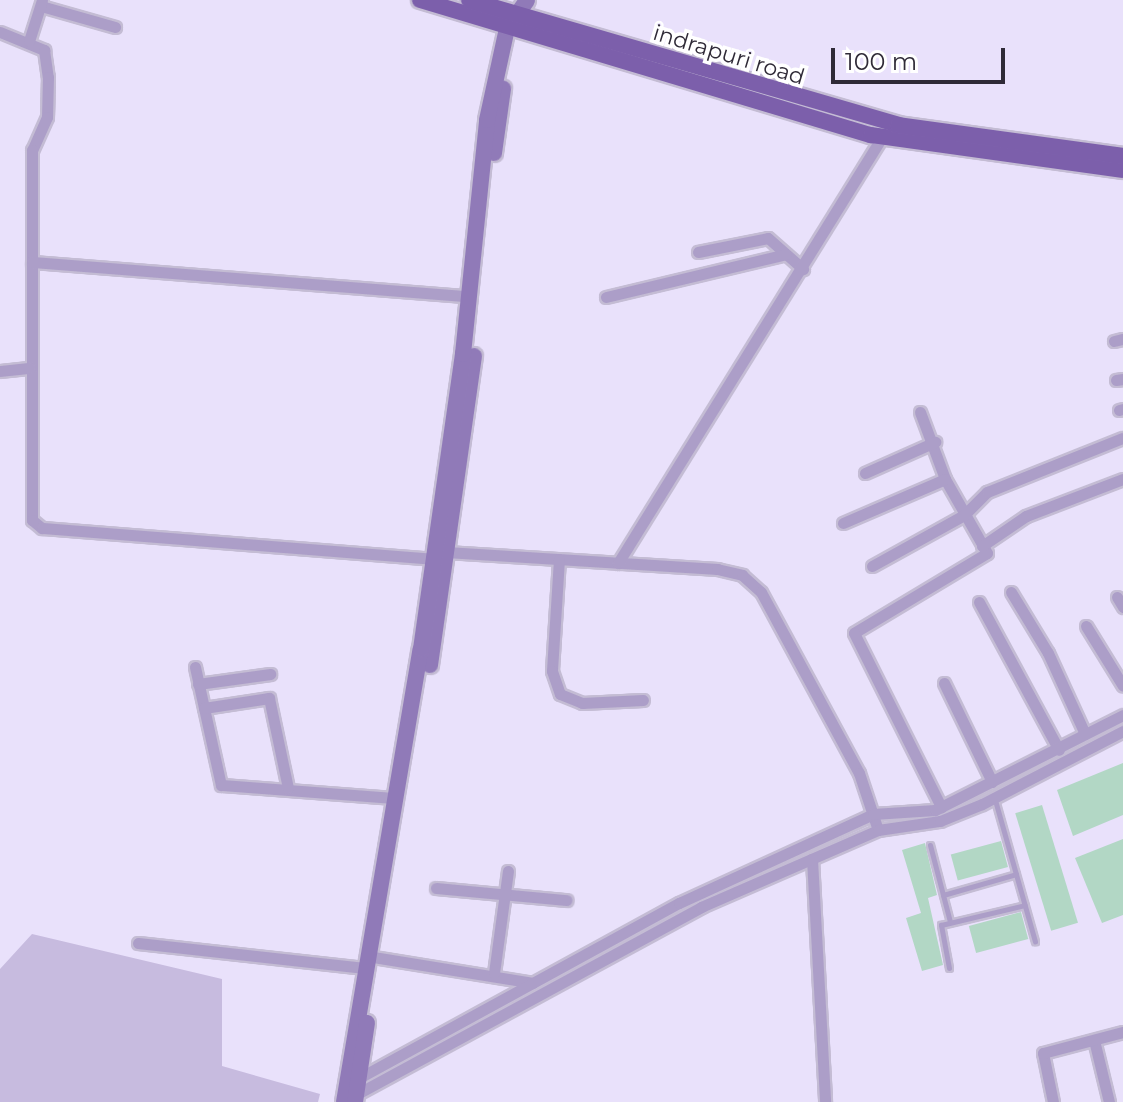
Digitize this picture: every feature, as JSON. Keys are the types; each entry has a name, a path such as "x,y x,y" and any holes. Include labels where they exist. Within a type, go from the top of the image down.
{"main road":[{"path":"420,0 520,18"},
{"name":"indrapuri road","path":"469,0 520,18 898,125 1123,156"},
{"name":"indrapuri road","path":"520,18 573,46 750,102 882,137 1123,170"}],"street":[{"path":"440,555 487,120 520,18 535,0"},
{"path":"29,41 41,3 115,27"},
{"path":"354,1094 370,961 416,711 476,342 488,193 520,18"},
{"path":"0,32 29,41 44,50 48,77 47,117 32,150 30,515 36,525 440,555 717,569 752,582 859,773 878,830"},
{"path":"618,563 882,137"},
{"path":"698,252 763,238 803,269"},
{"path":"606,297 786,254"},
{"path":"32,262 468,296"},
{"path":"0,371 30,368"},
{"path":"920,412 935,442 945,479 987,553 854,633 941,807"},
{"path":"872,566 964,515 987,492 1123,438"},
{"path":"865,473 935,442"},
{"path":"843,523 945,479"},
{"path":"982,546 1026,516 1123,479"},
{"path":"559,559 552,671 560,694 582,703 643,700"},
{"path":"1011,592 1048,653 1085,734"},
{"path":"979,602 1059,750"},
{"path":"1086,626 1123,686"},
{"path":"195,667 221,785 395,798"},
{"path":"198,684 270,674"},
{"path":"944,683 992,782"},
{"path":"204,708 269,698 288,788"},
{"path":"354,1094 395,798 416,711"},
{"path":"354,1094 533,983 669,908 873,814 941,807 1123,715"},
{"path":"354,1094 688,913 878,830 940,821 994,798 1123,731"},
{"path":"812,859 825,1102"},
{"path":"494,973 508,871"},
{"path":"436,888 566,900"},
{"path":"138,943 494,973 553,988"},
{"path":"1053,1102 1043,1053 1123,1032"},
{"path":"1094,1040 1109,1102"}],"lane":[{"path":"994,798 1035,941"},
{"path":"930,845 950,922"},
{"path":"943,895 1016,874"},
{"path":"949,968 939,927 1025,905"}],"shaded area":[{"path":"32,934 222,979 222,1066 320,1094 318,1102 0,1102 0,969"}],"building":[{"path":"1123,763 1123,815 1073,836 1057,790"},
{"path":"1042,805 1078,923 1051,931 1015,813"},
{"path":"1123,839 1123,915 1102,923 1075,858"},
{"path":"1001,841 1008,867 958,881 951,854"},
{"path":"925,843 937,895 928,898 943,965 922,971 906,918 921,913 902,850"},
{"path":"1021,912 1028,939 976,953 969,926"}]}
